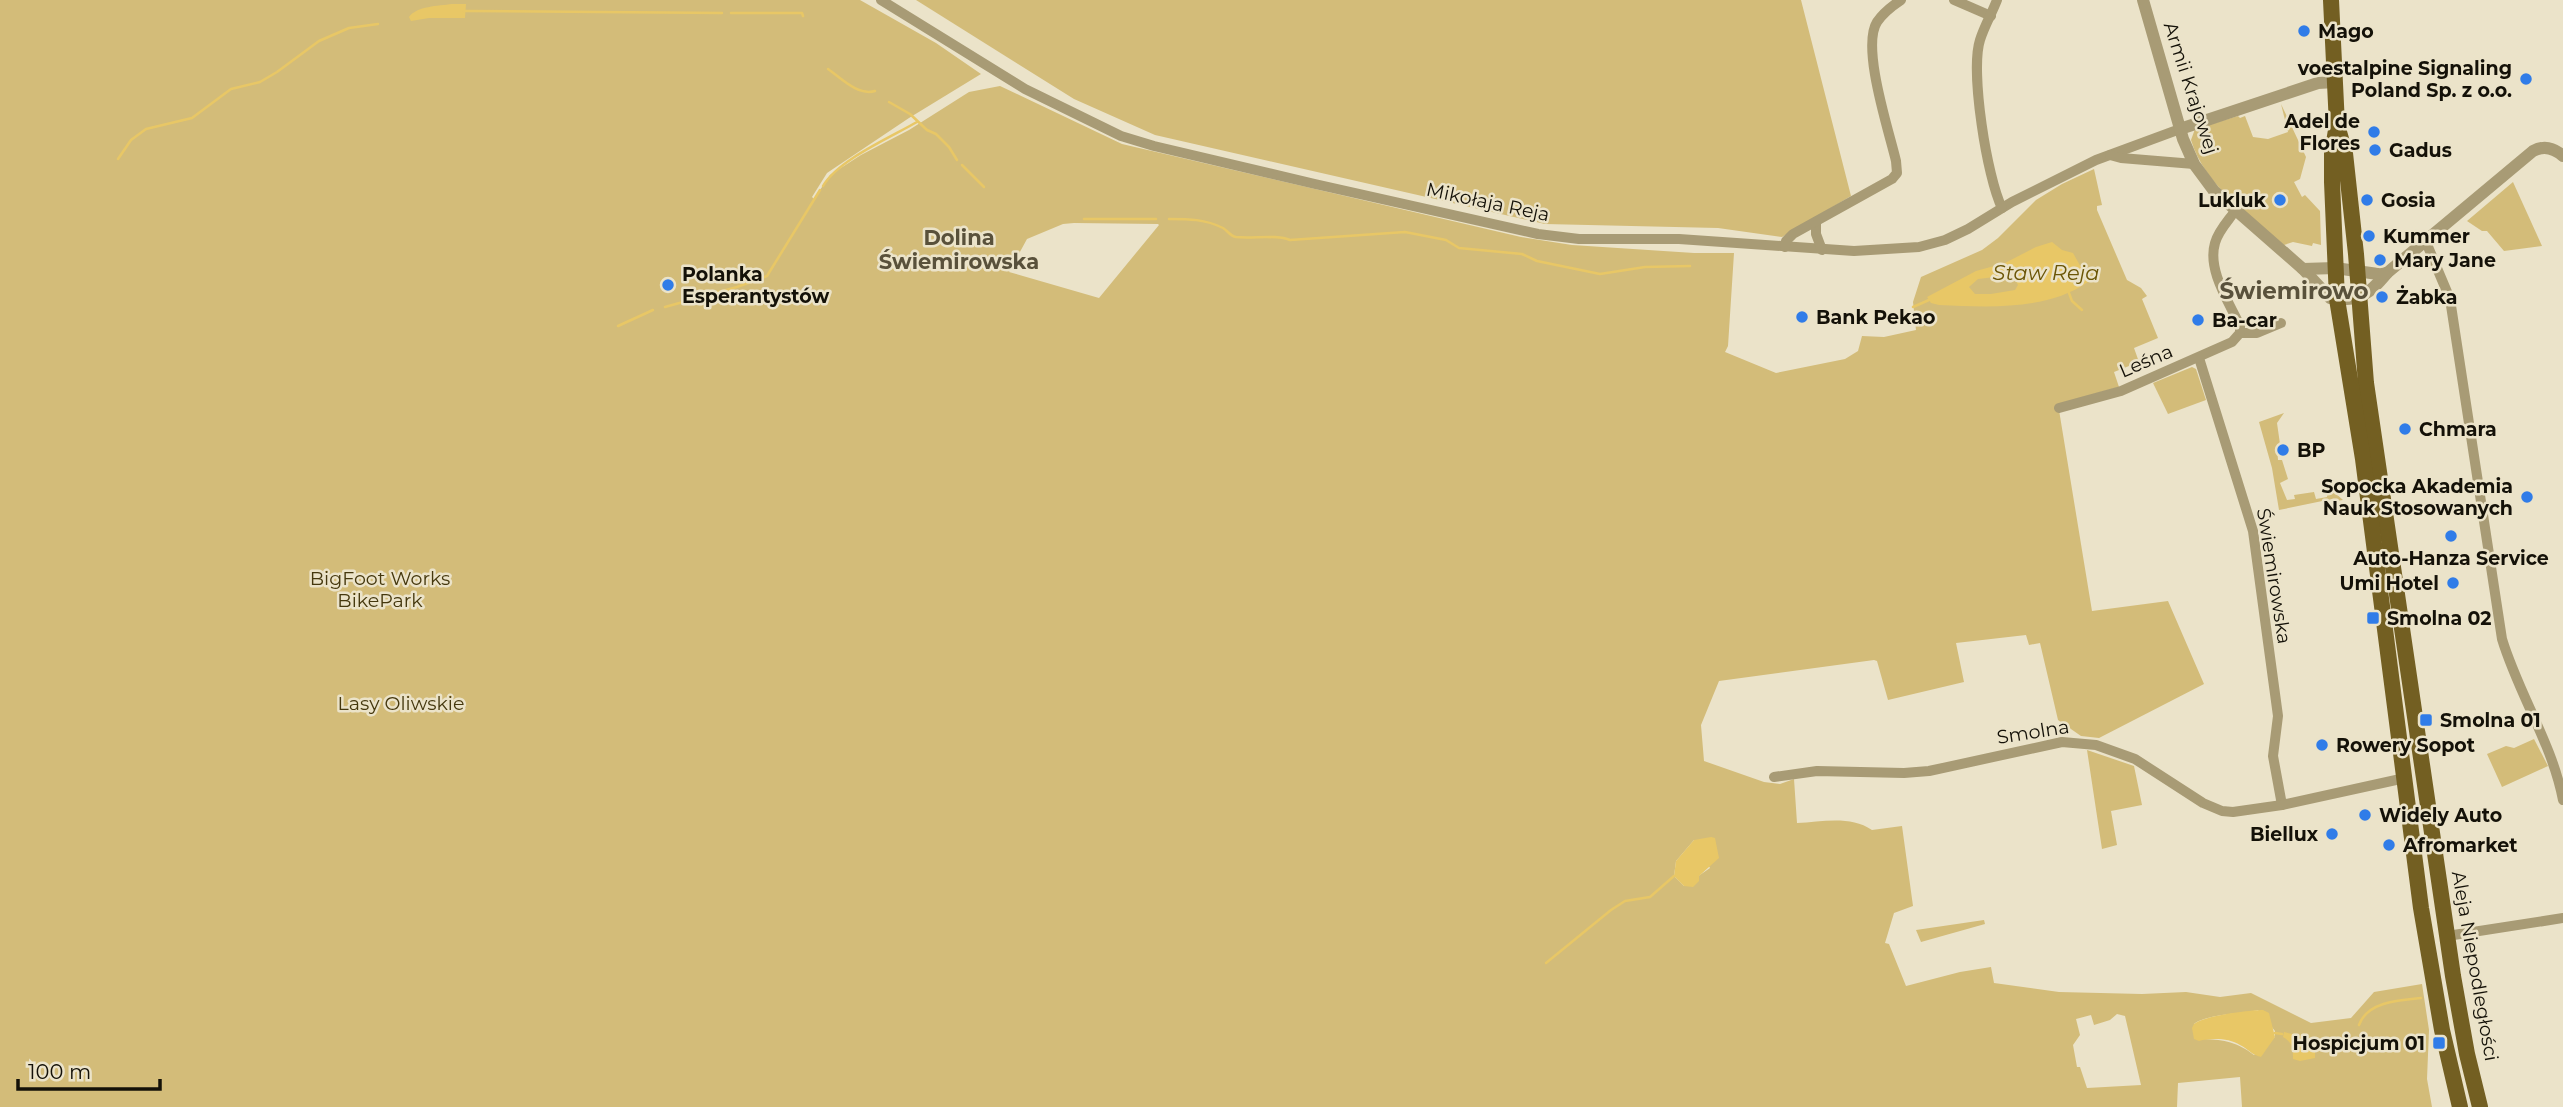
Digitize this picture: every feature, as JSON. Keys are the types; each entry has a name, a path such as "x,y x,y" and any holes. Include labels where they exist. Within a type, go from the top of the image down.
{"main road":[{"name":"Aleja Niepodległości","path":"2331,0 2337,125 2332,154 2337,299 2366,480 2430,968 2460,1107"},
{"name":"Aleja Niepodległości","path":"2337,125 2345,153 2374,436 2461,1028 2480,1107"}],"street":[{"name":"Mikołaja Reja","path":"881,0 1025,89 1090,122 1154,146 1538,234 1579,239 1679,239 1822,250 1873,251 1919,247 1956,235 2002,208 2109,154 2318,83 2336,82"},
{"path":"1785,247 1786,241 1793,234 1892,179 1897,173 1872,52 1876,24 1891,6 1901,0"},
{"path":"1954,0 1991,16"},
{"path":"1997,0 1980,40 1977,58 1978,87 1989,162 2002,208"},
{"name":"Armii Krajowej","path":"2143,0 2180,129 2194,164 2214,191 2235,211 2303,269 2330,298 2337,299"},
{"path":"2337,299 2367,295 2387,273 2529,153 2546,147 2563,156"},
{"path":"2109,154 2121,158 2194,164"},
{"path":"2235,211 2218,236 2213,253 2214,266 2240,326 2240,333"},
{"path":"1816,222 1816,234 1822,250"},
{"path":"2426,242 2450,299 2502,639 2521,692 2553,758 2563,800"},
{"path":"2303,269 2335,268 2387,273"},
{"name":"Leśna","path":"2059,408 2121,391 2232,342 2240,333 2257,333 2281,323"},
{"name":"Świemirowska","path":"2199,358 2253,531 2278,716 2273,755 2282,805"},
{"name":"Smolna","path":"1774,777 1817,771 1929,771 2052,743 2076,742 2107,748 2135,759 2203,803 2221,811 2233,812 2282,805 2404,778"},
{"path":"2447,936 2563,918"}],"green space":[{"name":"Lasy Oliwskie","path":"0,0 860,0 936,43 981,74 827,173 812,197 814,199 830,175 861,155 909,130 969,92 1000,86 1122,144 1521,237 1572,245 1734,253 1728,346 1725,352 1776,373 1845,359 1858,351 1862,336 1884,337 1916,330 1913,302 1921,277 1982,250 2036,200 2094,169 2102,205 2097,206 2097,210 2127,280 2141,288 2147,296 2142,299 2158,338 2134,348 2139,362 2114,372 2119,387 2058,404 2092,611 2168,601 2204,684 2099,738 2081,736 2058,720 2040,643 2029,645 2026,635 1956,643 1964,682 1888,700 1877,661 1874,660 1719,681 1701,725 1704,761 1764,782 1780,784 1794,779 1797,823 1845,821 1855,822 1872,830 1902,826 1913,906 1894,913 1885,943 1889,944 1906,986 1991,967 1994,983 2059,992 2186,992 2220,997 2251,993 2311,1023 2351,1018 2374,992 2422,984 2429,1030 2427,1079 2432,1107 2242,1107 2240,1077 2178,1083 2177,1107 0,1107","holes":["1074,223 1159,225 1099,298 1009,272 1027,239 1063,224","1694,840 1710,868 1684,886 1674,876 1676,861","2258,1010 2275,1031 2275,1037 2254,1055 2230,1042 2204,1039 2194,1024 2215,1016","2117,1014 2125,1016 2141,1085 2087,1088 2080,1067 2077,1067 2073,1045 2080,1035 2076,1019 2091,1015 2094,1025 2110,1020"]},
{"path":"916,0 1801,0 1851,196 1782,237 1718,228 1545,224 1155,135 1074,99"},
{"path":"2281,104 2306,157 2300,179 2294,182 2302,197 2305,195 2320,211 2321,245 2293,242 2284,245 2217,186 2191,140 2195,129 2238,116 2245,116 2253,137 2268,139 2288,132"},
{"path":"2513,182 2542,246 2504,251 2487,231 2482,231 2467,221"},
{"path":"2192,367 2196,369 2206,400 2168,414 2153,383"},
{"path":"2284,413 2277,423 2280,444 2277,445 2278,460 2282,460 2288,479 2280,483 2287,500 2295,499 2294,495 2314,492 2316,499 2327,497 2328,490 2343,500 2332,499 2279,510 2272,468 2259,422"},
{"path":"2534,739 2548,766 2502,787 2487,754 2506,746 2514,748"},
{"path":"2087,750 2134,766 2142,805 2111,811 2117,845 2102,849"},
{"path":"1984,920 1985,924 1921,942 1916,930"}],"water":[{"path":"466,4 465,18 411,21 409,17 422,9"},
{"name":"Staw Reja","path":"2052,242 2062,250 2073,253 2082,269 2078,273 2080,277 2088,277 2088,282 2054,298 2016,305 1939,305 1931,303 1927,297 1976,271 2005,263","holes":["2014,277 2018,285 2015,290 1975,294 1969,287 1978,279"]},
{"path":"1715,838 1719,858 1699,876 1699,881 1693,887 1684,886 1674,876 1676,861 1694,840"},
{"path":"2263,1010 2269,1013 2275,1037 2261,1057 2231,1041 2194,1039 2192,1028 2199,1021 2227,1014"},
{"path":"2284,1032 2315,1043 2315,1058 2300,1061 2293,1059 2292,1046 2283,1037"}],"waterway":[{"path":"464,11 722,13"},
{"path":"731,13 802,13 803,16"},
{"path":"118,159 131,140 146,129 192,118 231,89 260,82 277,72 319,41 349,28 378,24"},
{"path":"828,69 856,89 875,91"},
{"path":"889,102 936,134 957,160"},
{"path":"823,186 830,176 852,158 917,122"},
{"path":"962,165 984,187"},
{"path":"665,307 767,276 820,190"},
{"path":"1084,219 1156,219"},
{"path":"1169,219 1210,223 1234,236 1278,237 1290,240 1405,232 1446,240 1459,248 1522,254 1537,261 1600,274 1645,267 1690,266"},
{"path":"2069,293 2072,301 2082,310"},
{"path":"1913,307 1929,300"},
{"path":"618,326 653,310"},
{"path":"1546,963 1611,910 1625,901 1650,897 1674,876"},
{"path":"2359,1025 2363,1017 2376,1007 2394,1001 2421,998"},
{"path":"2275,1033 2282,1034"}],"place":[{"name":"Mago","path":"2304,31"},
{"name":"voestalpine Signaling Poland Sp. z o.o.","path":"2526,79"},
{"name":"Adel de Flores","path":"2374,132"},
{"name":"Gadus","path":"2375,150"},
{"name":"Lukluk","path":"2280,200"},
{"name":"Gosia","path":"2367,200"},
{"name":"Kummer","path":"2369,236"},
{"name":"Mary Jane","path":"2380,260"},
{"name":"Polanka Esperantystów","path":"668,285"},
{"name":"Żabka","path":"2382,297"},
{"name":"Bank Pekao","path":"1802,317"},
{"name":"Ba-car","path":"2198,320"},
{"name":"Chmara","path":"2405,429"},
{"name":"BP","path":"2283,450"},
{"name":"Sopocka Akademia Nauk Stosowanych","path":"2527,497"},
{"name":"Auto-Hanza Service","path":"2451,536"},
{"name":"Umi Hotel","path":"2453,583"},
{"name":"Smolna 02","path":"2373,618"},
{"name":"Smolna 01","path":"2426,720"},
{"name":"Rowery Sopot","path":"2322,745"},
{"name":"Widely Auto","path":"2365,815"},
{"name":"Biellux","path":"2332,834"},
{"name":"Afromarket","path":"2389,845"},
{"name":"Hospicjum 01","path":"2439,1043"}],"district":[{"name":"Dolina Świemirowska","path":"959,249"},
{"name":"Świemirowo","path":"2294,291"}],"park label":[{"name":"BigFoot Works BikePark","path":"380,589"}]}
